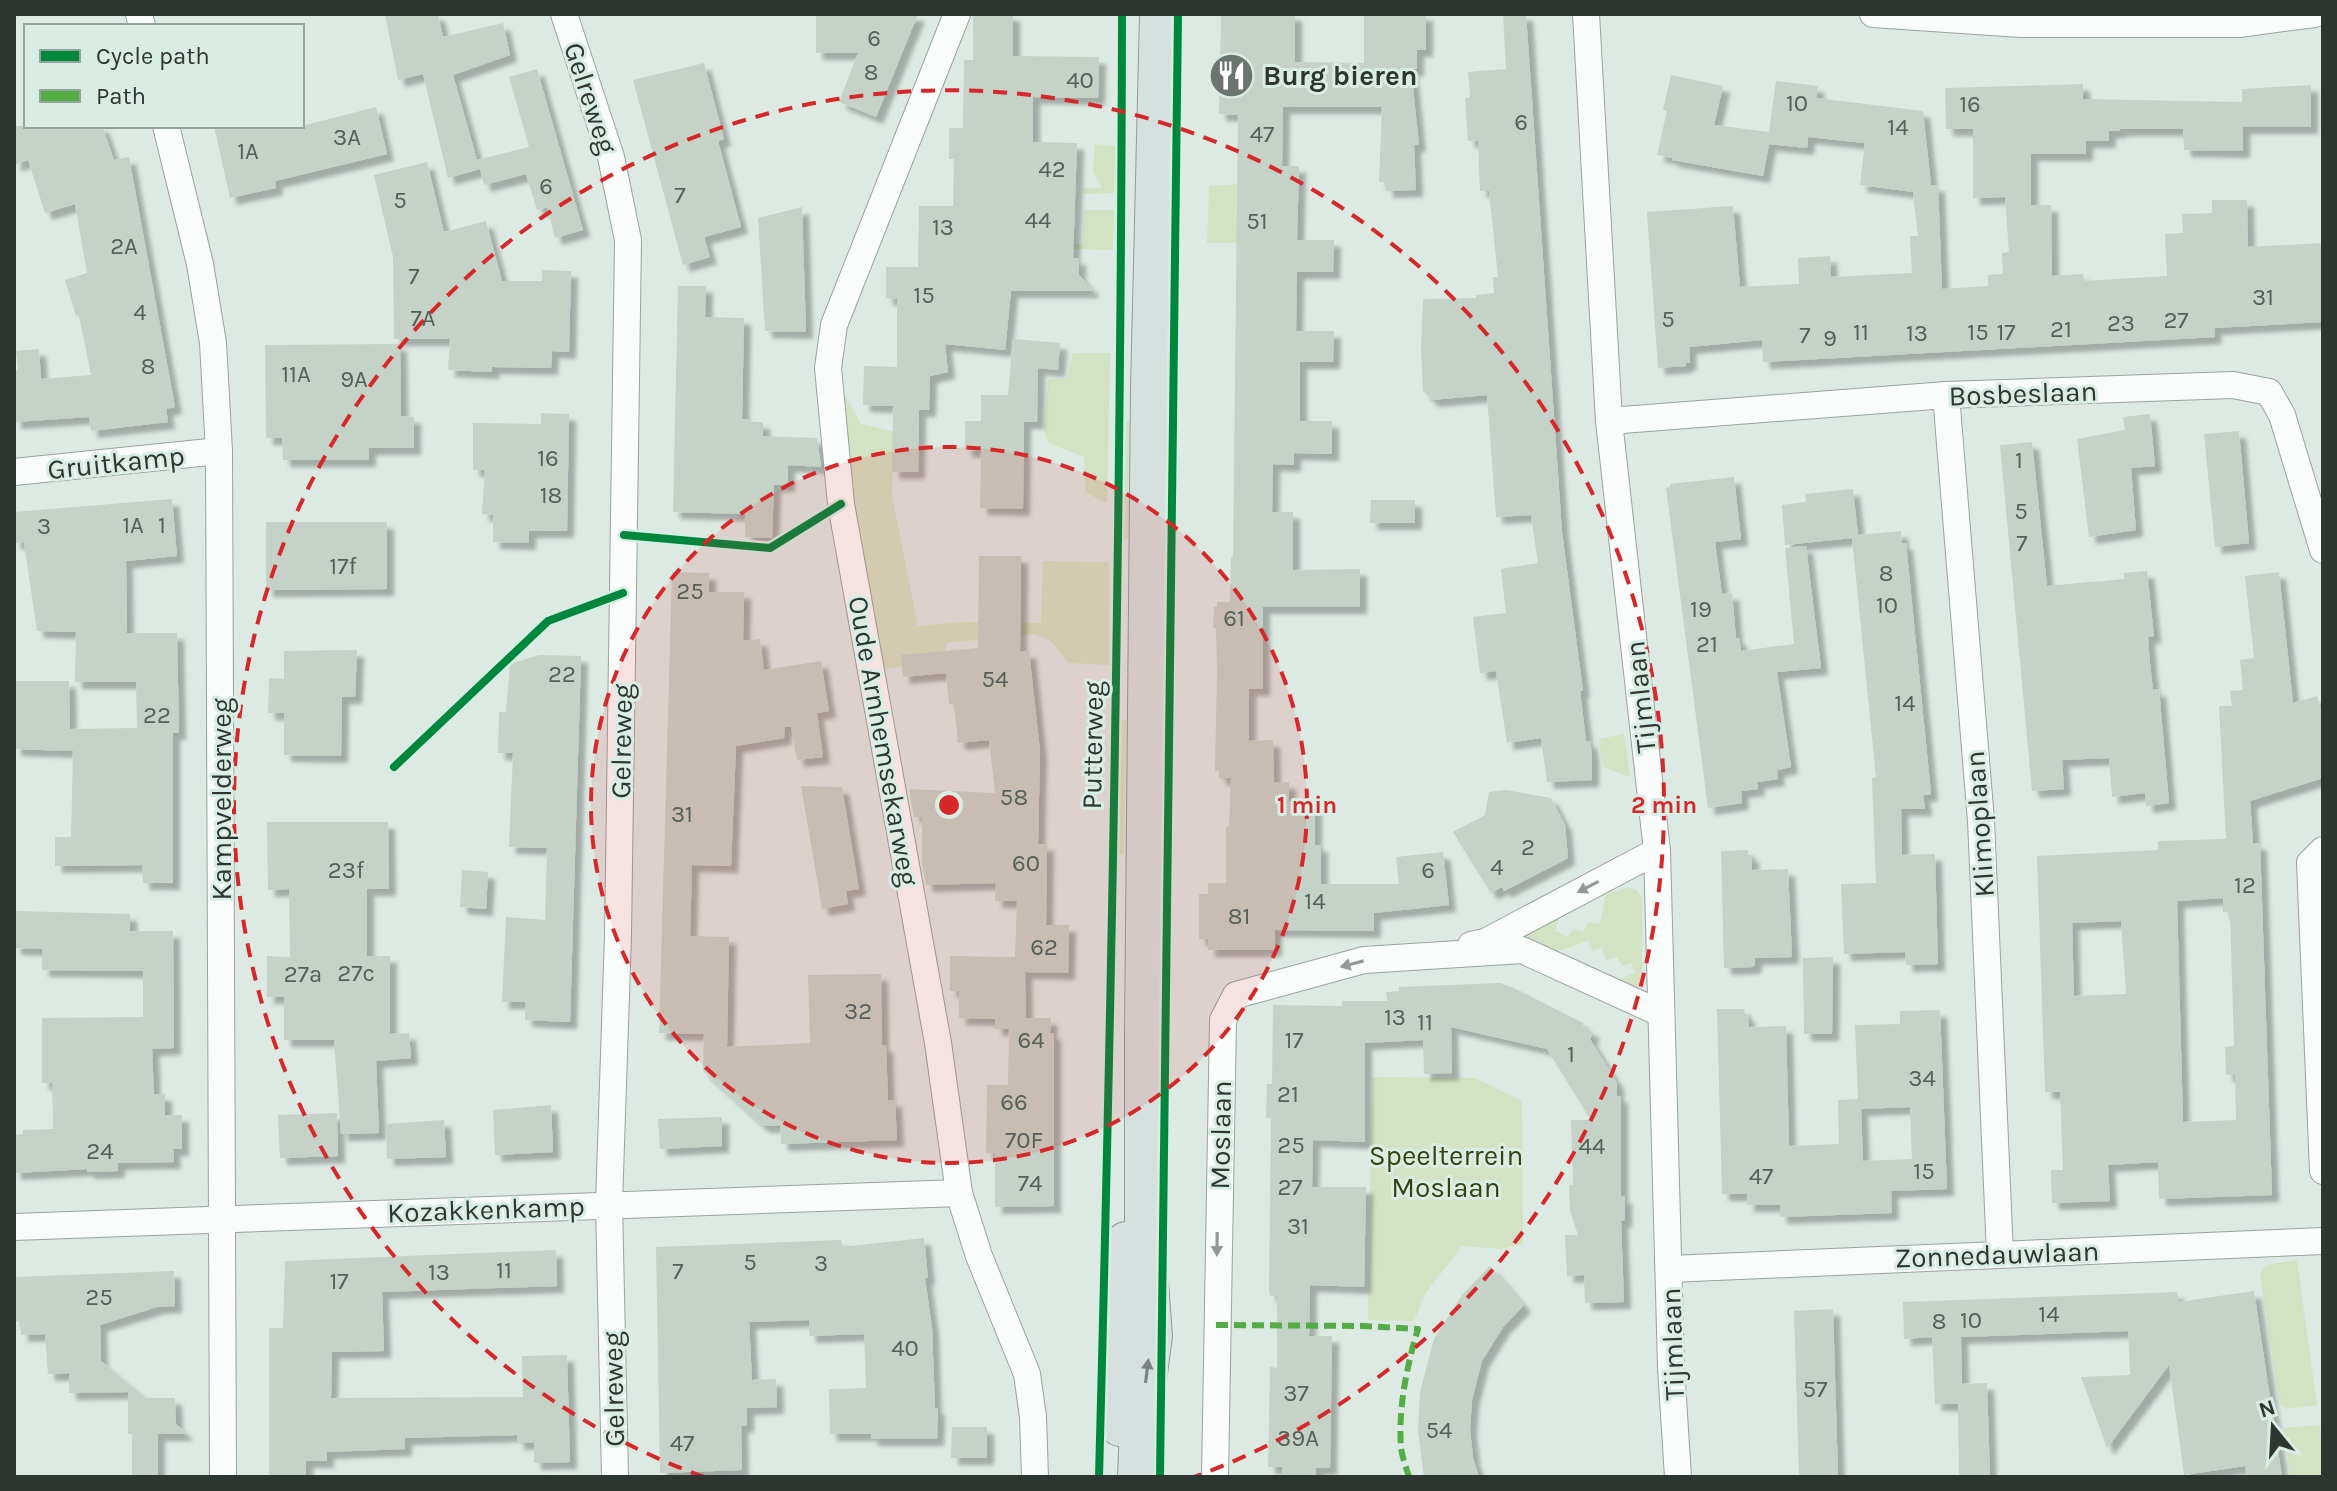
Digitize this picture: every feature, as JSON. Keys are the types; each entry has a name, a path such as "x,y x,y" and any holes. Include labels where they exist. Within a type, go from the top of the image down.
{"main road":[{"name":"Putterweg","path":"1119,1477 1118,1330 1126,1241 1136,386 1136,14"},
{"name":"Putterweg","path":"1138,1477 1140,1424 1152,1336 1145,1243 1145,1020 1151,388 1160,14"}],"street":[{"name":"Gelreweg","path":"564,14 611,157 628,240 618,935 609,1204 615,1477"},
{"name":"Oude Arnhemsekarweg","path":"957,14 834,325 828,368 841,504 938,1043 959,1193 979,1256 1027,1374 1033,1417 1035,1477"},
{"name":"Tijmlaan","path":"1586,14 1609,421 1657,851 1671,1367 1678,1477"},
{"path":"1873,14 2021,24 2239,24 2314,14"},
{"name":"Kampvelderweg","path":"166,128 200,264 213,343 219,451 223,1477"},
{"name":"Bosbeslaan","path":"1609,421 1946,395 2233,385 2269,392 2282,415 2323,550"},
{"name":"Klimoplaan","path":"1946,395 1981,821 2000,1254"},
{"name":"Gruitkamp","path":"14,472 219,451"},
{"path":"2323,850 2310,863 2323,1171"},
{"name":"Moslaan","path":"1429,955 1485,942 1657,851"},
{"name":"Moslaan","path":"1215,1477 1223,1020 1236,995 1364,960 1522,950 1660,1013"},
{"name":"Kozakkenkamp","path":"14,1227 959,1193"},
{"name":"Zonnedauwlaan","path":"1670,1269 2323,1241"}],"green space":[{"path":"1095,144 1115,146 1114,193 1083,194 1083,188 1102,188 1093,171"},
{"path":"1240,184 1237,243 1207,243 1209,186"},
{"path":"1084,210 1114,210 1113,250 993,247 999,242 1083,244"},
{"path":"1073,353 1110,353 1107,503 1086,493 1084,457 1049,443 1044,431 1048,379 1067,379"},
{"path":"844,393 861,424 895,432 892,495 918,626 966,622 1041,623 1043,561 1109,562 1109,665 1068,663 1051,641 1034,634 946,643 945,662 879,669 841,447"},
{"path":"1123,422 1130,422 1129,539 1122,539"},
{"path":"1120,720 1127,720 1124,855 1117,855"},
{"path":"1624,734 1630,777 1603,767 1599,739"},
{"path":"1628,887 1642,897 1642,986 1634,989 1615,981 1635,973 1631,963 1622,966 1617,957 1606,960 1602,948 1592,951 1588,941 1555,952 1521,941 1520,932 1561,913 1555,931 1568,937 1573,929 1583,932 1588,922 1600,924 1606,895"},
{"name":"Speelterrein Moslaan","path":"1372,1077 1475,1078 1522,1101 1523,1244 1501,1249 1462,1246 1425,1294 1414,1321 1368,1320"},
{"path":"2297,1260 2317,1405 2286,1409 2280,1404 2260,1274 2265,1265"},
{"path":"2320,1425 2323,1477 2291,1477 2284,1428"}],"building":[{"path":"385,14 438,14 443,37 503,23 510,55 453,75 477,160 529,147 509,77 537,69 583,230 555,238 547,207 537,210 526,174 484,185 480,169 448,178 423,74 398,80"},
{"path":"816,14 918,14 876,117 839,102 858,53 816,53"},
{"path":"1013,14 1013,56 1099,57 1098,98 1033,97 1033,142 1077,143 1073,258 1079,258 1079,275 1093,291 1011,291 1005,350 945,344 948,372 930,376 929,410 919,410 918,472 892,472 893,406 863,405 864,366 897,367 897,299 886,298 886,267 918,267 919,206 953,206 954,159 949,159 949,128 963,128 964,60 973,60 973,15"},
{"path":"1221,14 1295,14 1295,62 1364,63 1364,14 1426,14 1426,50 1417,50 1417,69 1411,69 1419,145 1414,145 1416,190 1386,191 1386,182 1379,182 1382,107 1283,107 1282,166 1299,166 1297,240 1334,240 1333,272 1297,272 1296,331 1334,331 1333,362 1300,362 1300,421 1332,421 1332,454 1294,453 1294,465 1273,464 1272,512 1293,512 1293,570 1360,569 1360,607 1263,607 1263,689 1249,689 1249,741 1273,740 1274,783 1289,782 1289,802 1315,801 1315,845 1321,845 1321,884 1399,884 1396,857 1443,852 1449,905 1374,913 1374,931 1275,930 1275,950 1208,950 1208,939 1199,939 1199,894 1208,894 1208,883 1226,883 1226,827 1229,827 1231,778 1219,778 1219,771 1215,771 1217,673 1216,629 1213,627 1217,602 1230,602 1233,557 1238,115 1219,114"},
{"path":"1503,14 1526,14 1562,532 1583,691 1580,691 1586,741 1590,741 1592,755 1592,780 1547,782 1541,738 1507,743 1496,671 1480,673 1473,617 1506,613 1501,569 1538,563 1531,515 1496,517 1487,395 1432,400 1423,391 1423,299 1476,298 1476,295 1494,293 1493,277 1498,277 1489,191 1480,191 1478,140 1468,141 1465,98 1470,97 1468,72 1506,69"},
{"path":"704,63 724,139 718,141 741,227 704,237 710,257 683,265 633,80"},
{"path":"1671,75 1723,86 1714,125 1769,132 1776,81 1818,86 1816,98 1923,111 1931,185 1938,185 1942,289 1988,286 1988,275 2003,274 2002,253 2009,252 2005,197 1973,198 1973,129 1946,129 1945,88 2083,84 2083,99 2242,102 2242,89 2311,85 2311,127 2243,127 2243,151 2184,150 2183,129 2120,129 2109,131 2109,141 2086,141 2086,154 2031,154 2031,205 2051,205 2052,276 2083,274 2084,281 2167,276 2165,234 2183,233 2182,214 2212,213 2212,200 2247,200 2248,247 2323,243 2323,322 2214,328 2215,337 1763,362 1762,340 1689,347 1690,363 1686,366 1658,368 1647,212 1733,206 1740,287 1799,284 1798,258 1830,256 1831,277 1912,273 1910,236 1918,236 1913,192 1860,185 1865,143 1808,137 1807,148 1769,144 1763,176 1657,155"},
{"path":"376,107 387,154 275,181 276,188 230,198 214,128 304,128 304,125"},
{"path":"14,126 103,128 114,160 129,157 175,407 166,409 168,422 91,431 89,417 14,422 14,373 18,369 16,351 39,349 41,379 91,375 79,315 76,316 65,280 87,273 75,204 45,213 28,160 14,165"},
{"path":"427,162 444,232 486,221 502,281 542,281 542,270 571,271 569,352 552,351 551,368 492,367 492,372 448,370 450,339 394,339 393,257 374,175"},
{"path":"802,207 806,332 765,331 758,218"},
{"path":"678,286 706,286 705,317 744,318 742,419 763,422 763,436 817,438 821,467 788,465 788,485 774,485 772,538 745,537 745,514 673,512"},
{"path":"1013,339 1060,343 1058,370 1038,368 1037,422 1024,422 1023,509 980,508 981,451 965,450 965,421 981,421 981,395 1008,395"},
{"path":"400,344 401,416 414,417 414,448 369,448 369,460 283,460 282,438 266,438 265,345"},
{"path":"541,413 569,414 567,531 529,531 529,543 493,542 493,515 482,514 485,470 473,470 473,423 541,424"},
{"path":"2150,414 2155,466 2131,468 2136,530 2089,537 2077,439 2125,430 2123,417"},
{"path":"2239,431 2249,543 2215,547 2204,434"},
{"path":"2032,442 2047,586 2124,579 2124,573 2147,571 2154,636 2148,637 2150,664 2153,690 2159,689 2169,803 2146,806 2145,793 2112,797 2109,758 2062,760 2064,789 2032,791 2000,445"},
{"path":"1734,477 1741,539 1715,542 1722,594 1732,593 1736,638 1739,638 1741,651 1794,644 1785,548 1806,546 1821,668 1777,672 1791,767 1777,770 1778,779 1757,782 1758,789 1741,791 1742,803 1708,808 1666,488 1670,484"},
{"path":"1853,489 1858,535 1901,531 1902,543 1906,543 1931,794 1923,795 1925,809 1901,809 1902,855 1935,854 1938,964 1906,965 1905,952 1844,954 1841,884 1876,883 1872,778 1876,777 1852,538 1785,545 1782,505 1806,502 1805,494"},
{"path":"172,499 177,556 126,561 127,633 177,633 179,733 173,733 173,883 143,883 142,865 55,866 55,837 71,837 73,751 14,749 14,681 69,681 70,729 137,728 136,682 75,682 76,632 37,631 24,542 14,543 14,512"},
{"path":"1371,500 1415,500 1415,523 1370,523"},
{"path":"266,522 387,522 387,589 266,590"},
{"path":"979,556 1021,556 1020,652 1029,651 1040,751 1038,844 1047,844 1046,925 1069,925 1068,973 1025,972 1026,1018 1051,1018 1050,1033 1054,1033 1054,1206 995,1207 995,1153 986,1153 987,1085 1008,1085 1009,1029 995,1029 995,1019 959,1018 959,991 950,991 950,956 1015,957 1017,901 995,901 996,883 926,885 922,863 922,817 914,817 910,795 910,789 995,793 989,740 958,743 954,704 949,704 946,673 903,677 901,655 978,648"},
{"path":"672,572 709,573 709,592 744,592 743,641 760,639 764,670 821,661 829,711 817,713 823,757 797,760 791,727 785,727 784,738 736,746 731,866 692,865 690,936 729,937 727,1047 810,1043 808,975 881,974 882,1045 886,1045 888,1100 895,1100 897,1140 781,1144 780,1125 763,1126 703,1071 704,1034 659,1033"},
{"path":"2279,572 2293,703 2317,696 2323,717 2323,778 2250,801 2253,843 2260,843 2272,1195 2159,1199 2158,1162 2108,1165 2110,1201 2052,1203 2051,1170 2063,1170 2060,1092 2045,1092 2037,856 2158,850 2158,841 2226,839 2219,706 2232,706 2230,691 2243,690 2240,660 2254,658 2245,576","holes":["2223,898 2223,912 2230,912 2234,1046 2225,1047 2226,1075 2235,1074 2236,1120 2183,1122 2177,901","2121,921 2126,994 2074,996 2072,923"]},
{"path":"357,650 355,697 342,697 341,756 284,755 284,713 268,713 269,678 284,679 284,651"},
{"path":"539,655 581,656 570,1022 525,1020 525,1002 502,1002 506,917 545,920 547,848 509,847 513,753 498,753 499,712 506,712 510,664"},
{"path":"801,786 842,787 859,889 846,891 848,904 822,909"},
{"path":"1506,790 1551,798 1565,825 1568,858 1504,891 1502,887 1491,893 1453,832 1485,815 1489,792"},
{"path":"267,822 388,822 389,889 367,889 367,956 390,956 390,1034 409,1033 411,1058 376,1061 379,1133 341,1134 334,1040 284,1040 284,997 267,997 267,956 290,957 289,889 268,890"},
{"path":"1748,850 1748,855 1752,855 1752,870 1788,869 1792,957 1755,958 1752,967 1724,968 1721,851"},
{"path":"462,870 488,872 486,909 460,907"},
{"path":"14,911 130,914 130,931 173,931 174,1048 152,1049 154,1094 165,1094 165,1115 182,1115 182,1149 173,1149 174,1162 118,1163 118,1171 87,1172 87,1169 14,1173 14,1135 23,1134 23,1130 53,1129 52,1083 42,1083 42,1018 143,1017 143,971 42,970 42,949 14,948"},
{"path":"1833,957 1832,1034 1804,1034 1803,958"},
{"path":"1500,983 1583,1023 1582,1026 1593,1032 1590,1039 1617,1083 1617,1096 1621,1096 1621,1197 1625,1196 1625,1220 1621,1221 1624,1302 1585,1303 1584,1275 1567,1276 1565,1235 1578,1235 1570,1211 1569,1185 1573,1185 1571,1120 1591,1120 1547,1049 1451,1027 1452,1073 1424,1074 1423,1040 1365,1043 1365,1142 1313,1140 1312,1187 1366,1187 1364,1287 1310,1285 1309,1336 1332,1336 1330,1468 1316,1468 1316,1477 1282,1477 1282,1467 1268,1467 1270,1367 1277,1368 1277,1296 1270,1296 1269,1290 1271,1118 1266,1118 1267,1084 1272,1084 1273,1005 1342,1006 1342,1001 1387,1001 1386,992 1399,991 1399,987"},
{"path":"1717,1009 1744,1009 1749,1027 1786,1026 1789,1146 1839,1144 1838,1100 1858,1099 1855,1025 1900,1024 1900,1011 1940,1010 1947,1189 1891,1191 1892,1213 1780,1217 1780,1205 1747,1205 1747,1194 1722,1194","holes":["1910,1107 1912,1159 1863,1161 1861,1109"]},
{"path":"551,1105 553,1152 495,1155 493,1110"},
{"path":"337,1113 338,1156 280,1158 278,1115"},
{"path":"722,1117 722,1146 660,1149 658,1119"},
{"path":"444,1120 446,1157 387,1159 386,1124"},
{"path":"924,1238 935,1408 938,1408 937,1439 871,1439 871,1434 830,1434 829,1389 866,1388 864,1334 809,1336 809,1320 749,1322 752,1380 776,1379 777,1407 747,1408 747,1425 741,1426 742,1470 660,1473 656,1247 841,1240 842,1247"},
{"path":"556,1250 557,1286 382,1292 384,1351 332,1352 331,1398 523,1397 522,1356 567,1355 570,1462 534,1463 534,1442 517,1443 517,1435 405,1438 405,1449 327,1452 327,1461 306,1461 306,1477 269,1477 269,1328 283,1328 285,1261"},
{"path":"1490,1266 1524,1305 1503,1327 1482,1361 1472,1400 1470,1429 1479,1477 1424,1477 1418,1431 1420,1392 1434,1339 1462,1295"},
{"path":"174,1271 175,1306 157,1307 100,1325 101,1361 148,1400 175,1398 176,1424 187,1434 158,1434 158,1477 132,1477 128,1392 69,1393 69,1373 48,1374 45,1334 21,1335 21,1321 14,1321 14,1277"},
{"path":"2254,1291 2282,1477 2247,1477 2245,1466 2184,1475 2169,1365 2107,1448 2081,1377 2130,1375 2128,1331 1961,1337 1962,1384 1987,1383 1990,1477 1959,1477 1958,1404 1935,1404 1932,1337 1904,1339 1903,1302 2177,1292 2178,1302"},
{"path":"1833,1309 1838,1477 1799,1477 1794,1311"},
{"path":"952,1427 987,1427 987,1458 951,1458"}],"marked path":[{"path":"1216,1325 1418,1329 1407,1372 1400,1432 1409,1477"}],"cycle path":[{"path":"1099,1477 1115,746 1122,14"},
{"path":"1160,1477 1178,14"},
{"path":"624,535 770,548 841,504"},
{"path":"394,767 548,621 623,593"}],"place":[{"name":"Burg bieren","path":"1232,75"}]}
